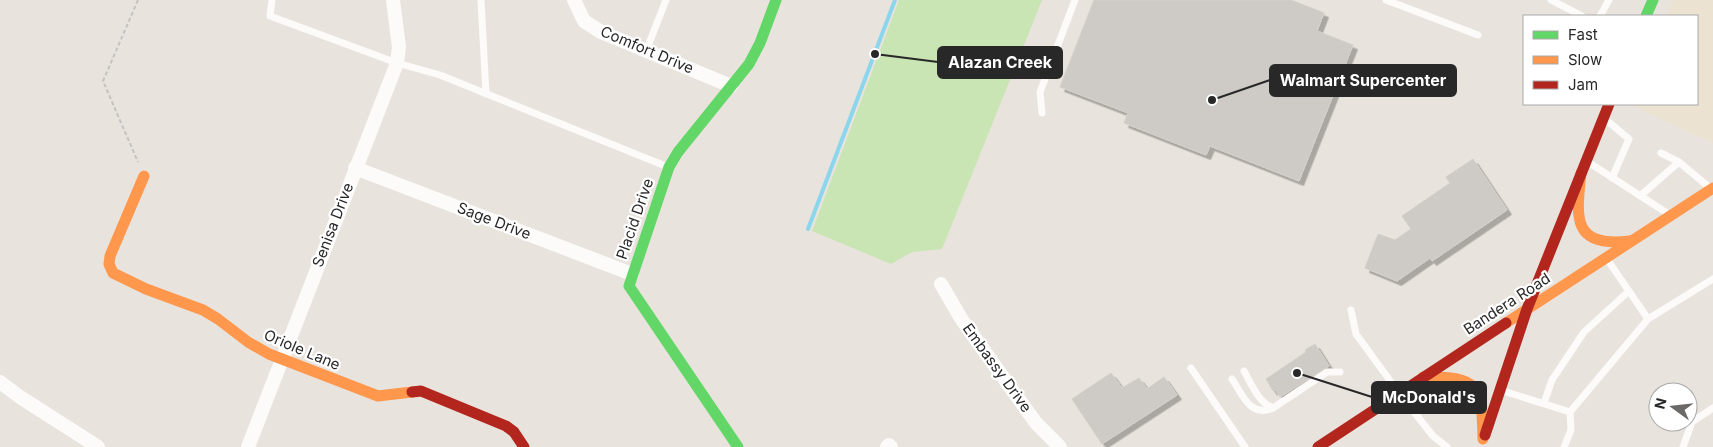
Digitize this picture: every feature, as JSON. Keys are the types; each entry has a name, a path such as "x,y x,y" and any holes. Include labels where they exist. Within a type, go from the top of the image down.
{"street":[{"name":"Senisa Drive","path":"248,447 397,63 399,48 393,0"},
{"name":"Comfort Drive","path":"574,0 584,21 601,32 731,86"},
{"name":"Placid Drive","path":"738,447 629,286 669,167 678,152 749,64 760,43 776,0"},
{"path":"1646,15 1651,1"},
{"path":"1482,443 1527,309 1609,105"},
{"name":"Sage Drive","path":"356,168 632,274"},
{"path":"1581,173 1578,209 1582,230 1596,240 1606,242 1630,241"},
{"name":"Oriole Lane","path":"144,176 110,256 109,264 113,273 146,289 203,310 259,349 282,359 378,396 421,391 506,426 514,432 524,447"},
{"name":"Bandera Road","path":"1318,447 1630,241 1712,190"},
{"name":"Embassy Drive","path":"941,284 962,320 1036,423 1060,447"},
{"path":"1423,377 1442,376 1457,378 1469,381 1477,388 1482,399 1482,443"},
{"path":"0,382 98,447"},
{"path":"886,447 889,445 891,447"}],"lane":[{"path":"272,0 270,16 397,63 440,75 669,167"},
{"path":"481,0 486,94"},
{"path":"646,51 666,0"},
{"path":"1042,113 1040,92 1075,0"},
{"path":"1386,0 1478,35"},
{"path":"1551,0 1580,15"},
{"path":"1601,15 1609,0"},
{"path":"1603,118 1630,139 1637,142"},
{"path":"1612,178 1630,139"},
{"path":"1661,153 1679,162 1712,190"},
{"path":"1586,161 1671,215"},
{"path":"1640,196 1679,162"},
{"path":"1606,257 1648,319"},
{"path":"1564,447 1571,430 1570,412 1648,319 1713,278"},
{"path":"1544,403 1552,380 1584,332 1629,291"},
{"path":"1351,310 1356,334 1433,436 1447,447"},
{"path":"1191,368 1245,447"},
{"path":"1244,371 1261,400 1273,408"},
{"path":"1232,379 1252,408 1259,412 1273,408 1327,372 1340,372"},
{"path":"1500,390 1570,412"},
{"path":"1683,447 1692,422 1713,408"}],"path":[{"path":"138,0 103,81 144,176"}],"shaded area":[{"path":"1673,0 1713,0 1713,143 1633,106 1698,105 1698,15 1667,15"}],"green space":[{"path":"899,0 1042,0 942,249 912,252 891,264 812,231"}],"building":[{"path":"1094,0 1291,0 1324,13 1317,31 1353,45 1299,181 1210,146 1206,155 1124,123 1128,113 1060,87"},
{"path":"1473,159 1507,210 1432,261 1430,258 1397,281 1365,268 1378,234 1395,240 1411,229 1402,216 1450,183 1446,177"},
{"path":"1315,344 1329,366 1280,397 1275,389 1273,391 1266,379"},
{"path":"1111,373 1122,388 1139,378 1147,389 1164,377 1177,395 1102,444 1072,399"}],"waterway":[{"path":"808,229 895,0"}],"traffic: fast":[{"path":"738,447 629,286 669,167 678,152 749,64 760,43 776,0"},
{"path":"1646,15 1653,0"}],"traffic: slow":[{"path":"1581,173 1578,204 1582,227 1597,240 1611,242 1630,241"},
{"path":"144,176 110,256 109,264 113,273 146,289 203,310 248,342 269,354 378,396 412,392"},
{"path":"1506,323 1713,188"},
{"path":"1423,377 1456,379 1474,387 1481,406 1483,439"}],"traffic: jam":[{"path":"1485,435 1527,309 1609,105"},
{"path":"1318,447 1506,323"},
{"path":"412,392 421,391 506,426 514,432 524,447"}],"place":[{"name":"Alazan Creek","path":"875,54"},
{"name":"Walmart Supercenter","path":"1212,100"},
{"name":"McDonald's","path":"1297,373"}]}
